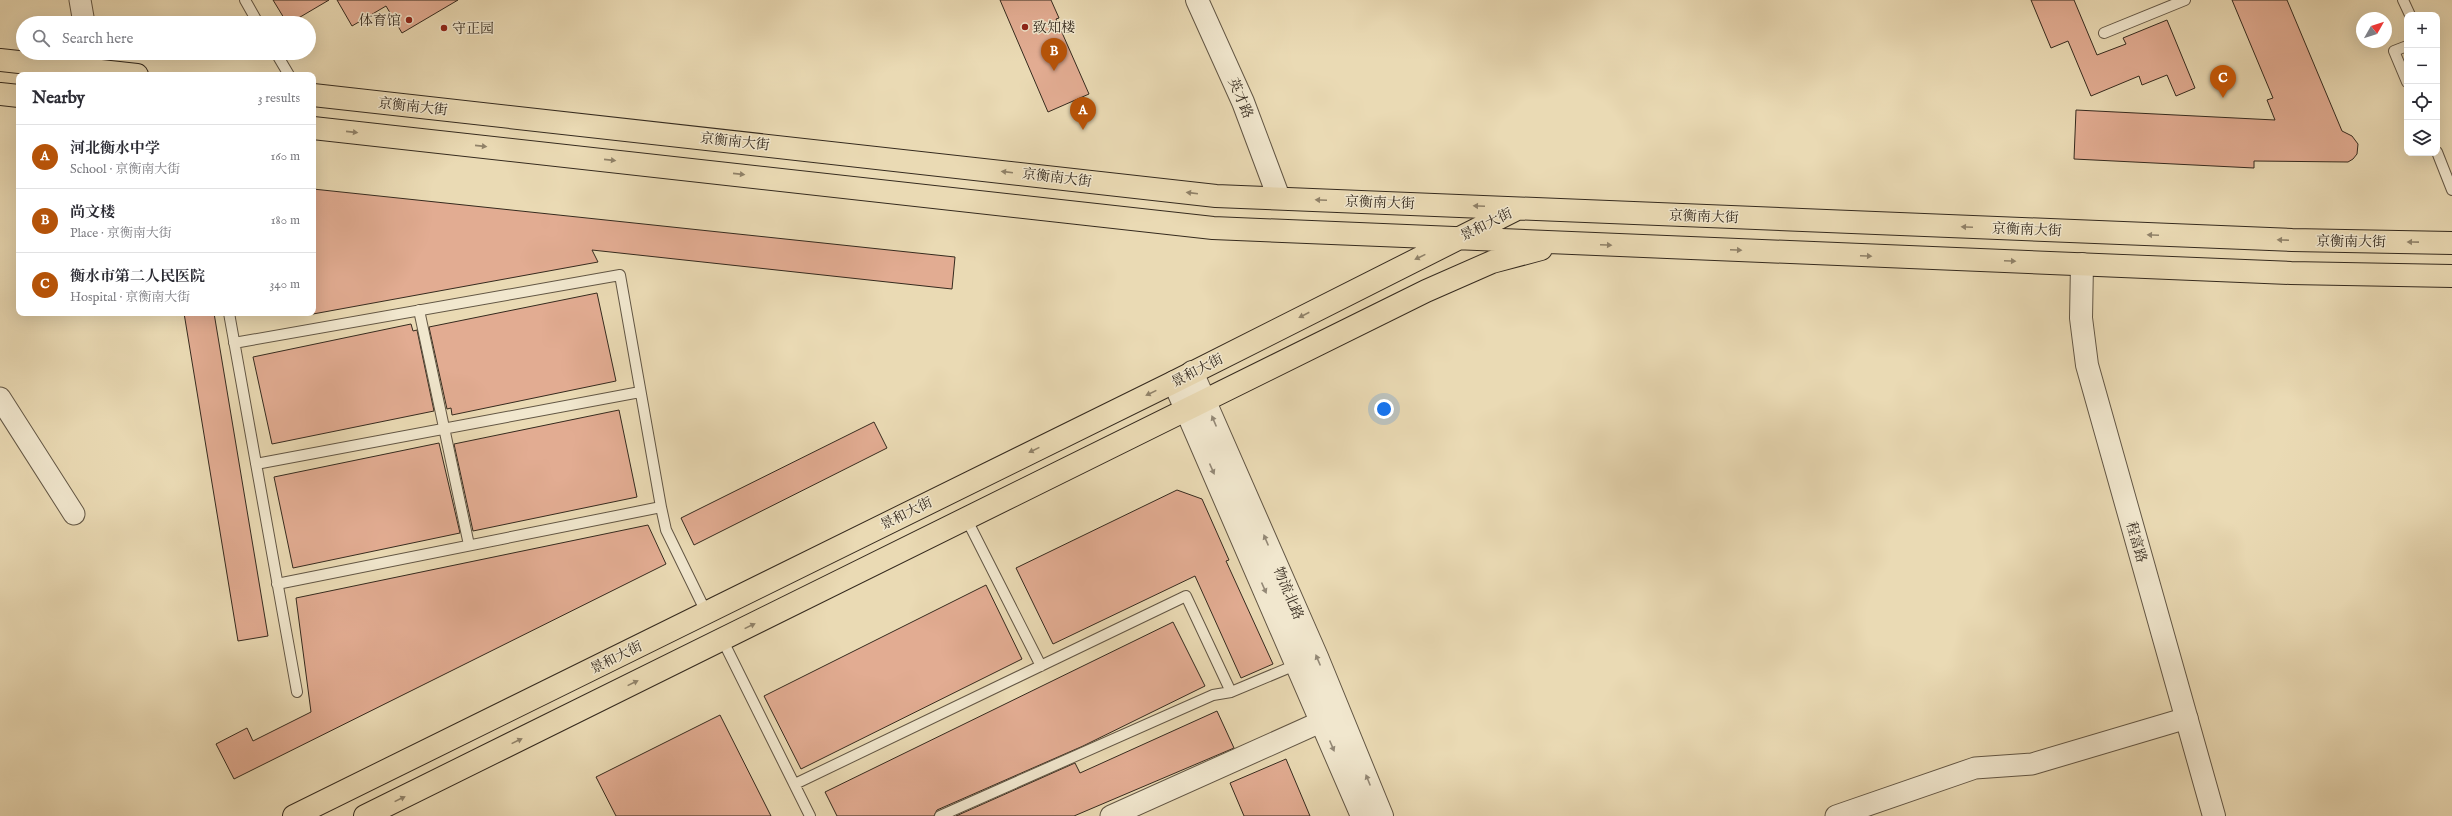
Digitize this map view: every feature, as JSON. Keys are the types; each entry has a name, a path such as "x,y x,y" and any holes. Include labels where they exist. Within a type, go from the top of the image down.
{"main road":[{"path":"0,60 91,62 126,72"},
{"path":"0,94 16,96"},
{"name":"京衡南大街","path":"316,95 1216,196 2292,240 2452,243"},
{"path":"316,128 1213,228 2291,273 2452,276"},
{"name":"景和大街","path":"294,816 1183,377 1518,208"},
{"path":"365,816 1426,291 1492,262 1567,243"}],"street":[{"path":"80,0 83,16"},
{"name":"英才路","path":"1197,0 1243,102 1279,198"},
{"name":"程富路","path":"2082,264 2081,318 2087,365 2214,816"},
{"name":"物流北路","path":"1183,377 1206,401 1317,657 1382,816"},
{"name":"物流北路","path":"1183,377 1186,411 1298,664 1362,816"},
{"path":"0,398 6,422 74,514"},
{"path":"1836,816 1975,768 2032,764 2187,718"},
{"path":"1111,816 1316,724"}],"lane":[{"path":"245,0 254,16"},
{"path":"2104,33 2185,0"},
{"path":"2403,0 2409,12"},
{"path":"2404,47 2394,51 2404,75"},
{"path":"280,60 287,72"},
{"path":"2439,156 2452,190"},
{"path":"234,342 620,275 666,530 706,612"},
{"path":"419,310 469,545"},
{"path":"230,316 297,692"},
{"path":"256,464 640,392"},
{"path":"277,584 661,507"},
{"path":"966,518 1041,666"},
{"path":"795,784 1186,596 1231,692"},
{"path":"722,639 810,816"},
{"path":"940,816 1213,695 1231,692 1298,664"}],"building":[{"path":"273,0 329,0 302,16 283,16"},
{"name":"体育馆","path":"337,0 458,0 402,33 386,6 352,26"},
{"path":"1000,0 1051,0 1059,18 1056,19 1089,94 1048,112"},
{"path":"2031,0 2074,0 2097,55 2126,44 2123,38 2167,20 2195,88 2176,96 2167,75 2142,85 2139,76 2091,96 2068,41 2051,48"},
{"path":"2232,0 2287,0 2342,131 2352,136 2358,144 2357,154 2353,159 2348,162 2254,161 2254,168 2074,159 2076,110 2275,120 2267,100 2273,98"},
{"path":"316,189 955,257 952,289 592,250 598,262 316,313"},
{"path":"597,293 616,381 452,415 451,408 447,409 429,327"},
{"path":"184,316 215,316 268,636 238,641"},
{"path":"411,324 413,331 417,330 434,411 272,444 253,357"},
{"path":"619,410 637,497 473,531 454,444"},
{"path":"874,422 887,448 694,545 681,518"},
{"path":"439,443 460,533 293,568 274,477"},
{"path":"1177,490 1202,499 1229,560 1226,561 1273,664 1241,678 1195,576 1053,644 1016,568"},
{"path":"648,525 666,564 234,779 216,744 247,728 253,741 311,712 296,598"},
{"path":"986,585 1022,659 801,769 764,696"},
{"path":"1173,622 1205,686 1083,746 937,810 934,816 837,816 825,792"},
{"path":"1217,711 1234,748 1074,816 956,816 1075,763 1080,773"},
{"path":"720,715 771,816 616,816 596,777"},
{"path":"1286,759 1310,816 1244,816 1230,783"}],"place":[{"name":"体育馆","path":"409,20"},
{"name":"致知楼","path":"1025,27"},
{"name":"守正园","path":"444,28"},
{"name":"尚文楼","path":"1054,71"},
{"name":"衡水市第二人民医院","path":"2223,98"},
{"name":"河北衡水中学","path":"1083,130"}]}
